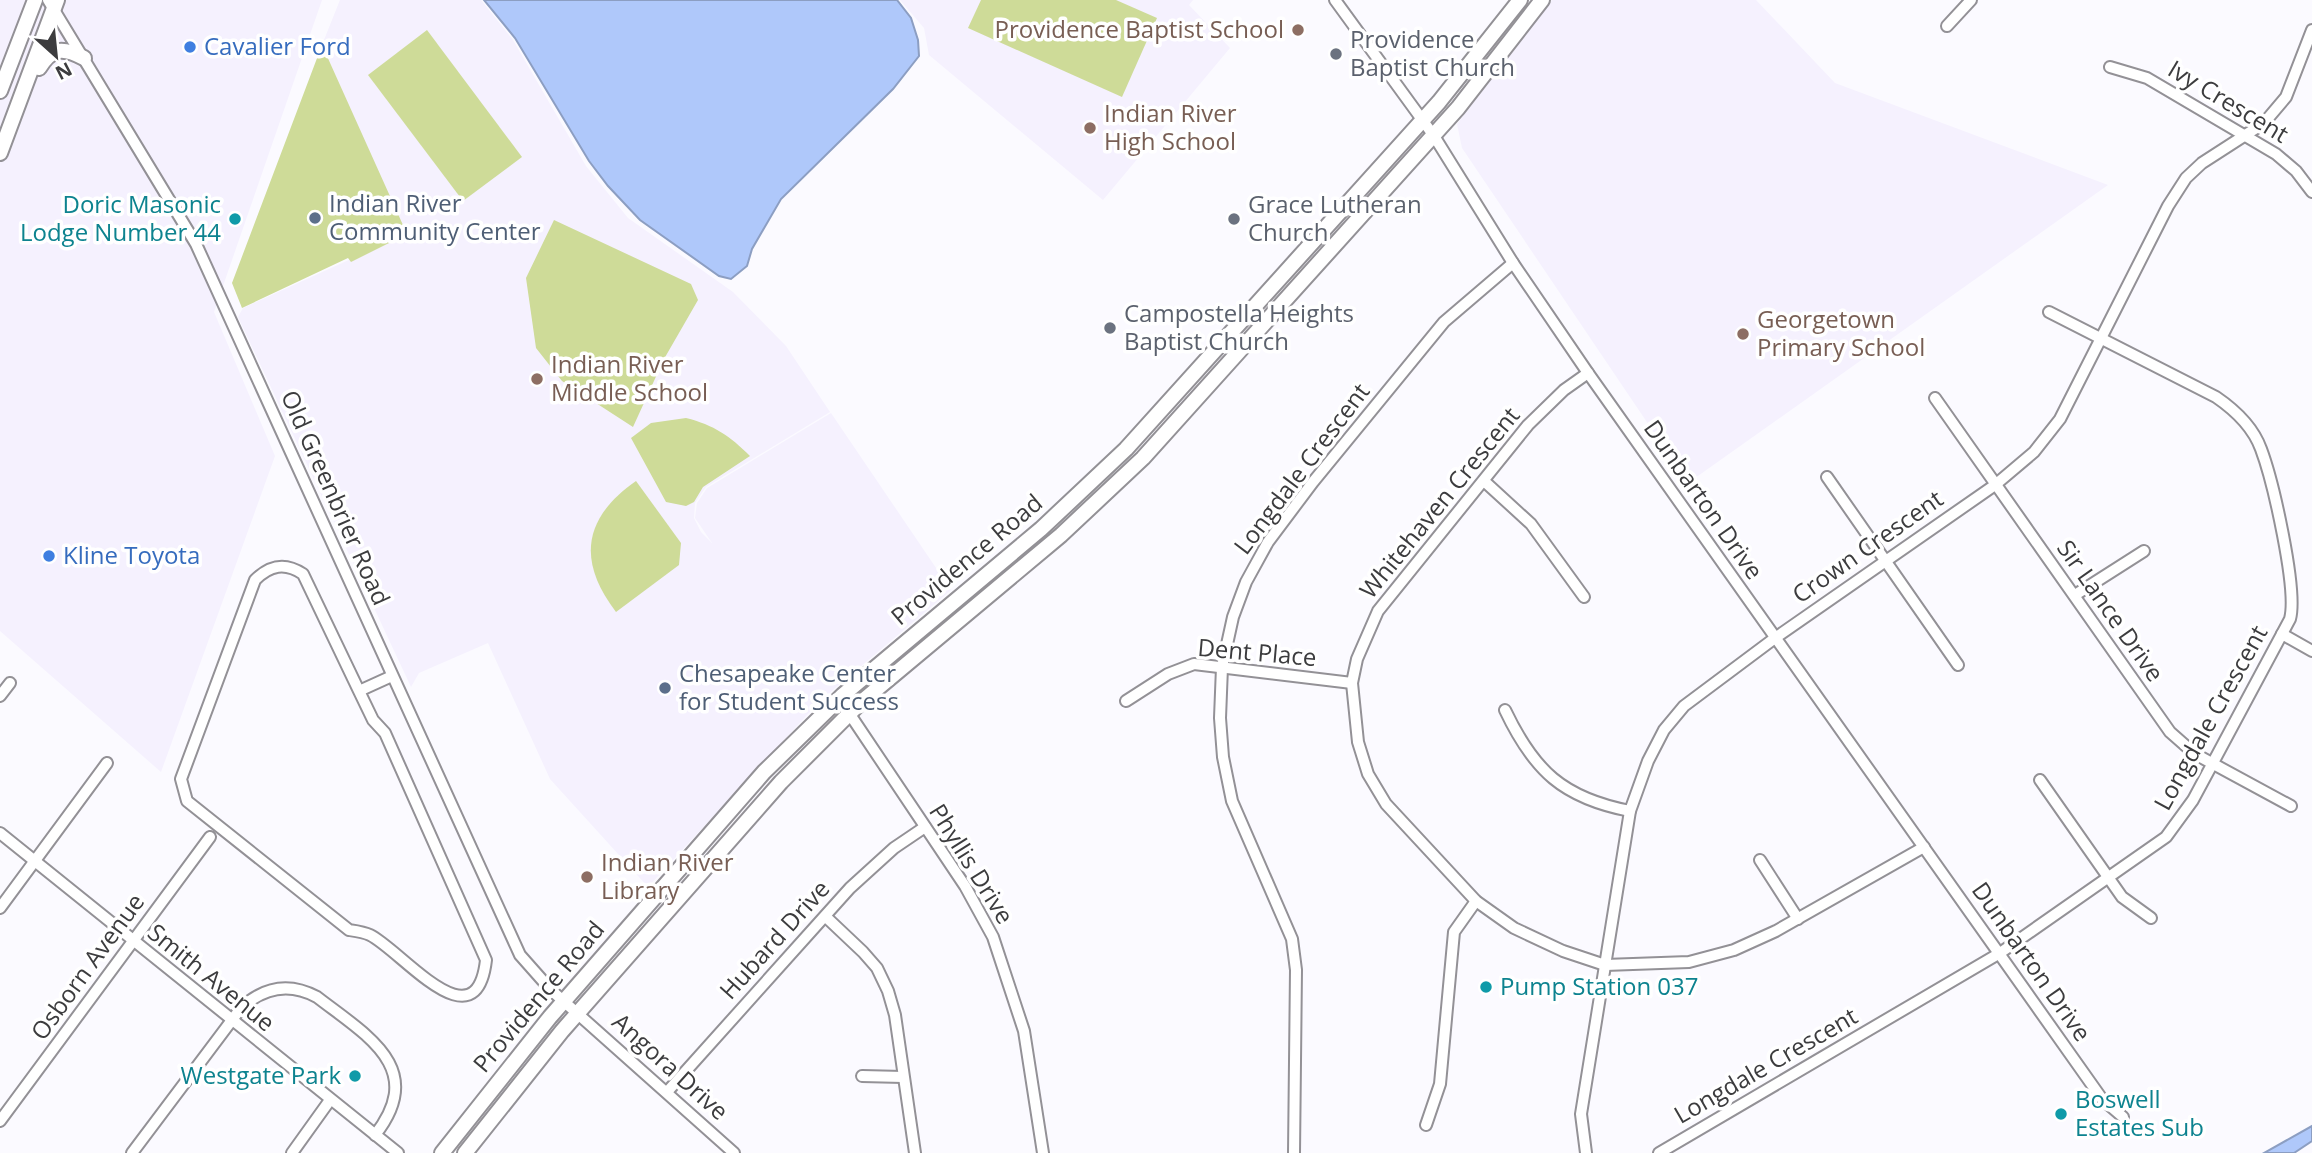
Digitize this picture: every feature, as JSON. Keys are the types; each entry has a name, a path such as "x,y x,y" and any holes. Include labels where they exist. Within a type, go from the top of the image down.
{"main road":[{"path":"0,91 35,0"},
{"name":"Providence Road","path":"442,1153 564,1001 764,772 843,695 1041,529 1113,463 1422,120 1520,0"},
{"name":"Providence Road","path":"465,1153 578,1013 764,800 849,713 1116,485 1177,422 1434,136 1542,0"},
{"path":"0,153 53,3"},
{"path":"28,79 47,54 55,50 68,50 84,58"}],"street":[{"name":"Dunbarton Drive","path":"1335,0 1434,136 1513,264 1588,373 2102,1099 2123,1117"},
{"path":"1947,26 1971,0"},
{"name":"Old Greenbrier Road","path":"53,3 196,244 504,923 533,971 578,1013"},
{"name":"Crown Crescent","path":"1586,1153 1581,1114 1630,811 1638,784 1664,730 1707,686 1995,485 2050,435 2168,206 2186,178 2202,163 2264,123 2286,97 2312,30"},
{"name":"Ivy Crescent","path":"2110,68 2147,78 2243,137 2276,154 2296,171 2312,192"},
{"name":"Longdale Crescent","path":"1294,1153 1296,970 1292,939 1232,801 1223,757 1220,718 1222,667 1233,617 1246,582 1268,542 1419,351 1472,296 1513,264"},
{"name":"Longdale Crescent","path":"1660,1153 2000,953 2109,878 2176,827 2214,763 2282,634 2294,606 2293,585 2261,449 2248,426 2234,410 2216,397 2049,312"},
{"name":"Whitehaven Crescent","path":"1588,373 1564,390 1535,418 1378,611 1357,660 1352,683 1358,742 1368,774 1386,804 1476,901 1514,929 1563,951 1605,965 1689,962 1712,957 1752,942 1798,919 1924,847"},
{"name":"Sir Lance Drive","path":"1935,398 2161,721 2182,744 2291,806"},
{"path":"1827,477 1958,665"},
{"path":"1484,481 1531,524 1584,597"},
{"path":"2075,595 2144,551"},
{"path":"292,566 303,574 359,691 373,720 385,733 486,960 484,976 475,989 461,996 442,991 371,935 349,930 187,801 184,794 181,779 255,580 265,570 292,566"},
{"path":"2282,634 2312,651"},
{"name":"Dent Place","path":"1126,701 1168,674 1194,664 1352,683"},
{"path":"359,691 392,676"},
{"path":"0,696 10,683"},
{"name":"Phyllis Drive","path":"843,695 849,713 965,886 993,937 1024,1031 1043,1153"},
{"path":"1505,710 1534,762 1555,781 1599,805 1630,811"},
{"path":"0,908 107,763"},
{"path":"2040,780 2132,907 2151,918"},
{"name":"Hubard Drive","path":"667,1092 869,869 925,827"},
{"name":"Smith Avenue","path":"0,833 36,859 231,1022 398,1153"},
{"name":"Osborn Avenue","path":"0,1121 210,837"},
{"path":"1760,860 1798,919"},
{"path":"1426,1125 1440,1084 1454,932 1476,901"},
{"path":"826,917 863,951 883,980 895,1015 915,1153"},
{"path":"132,1153 251,999 277,988 305,990 317,997 376,1044 391,1062 394,1074 390,1112 374,1135"},
{"name":"Angora Drive","path":"578,1013 734,1153"},
{"path":"862,1076 903,1077"},
{"path":"292,1153 330,1100"}],"shaded area":[{"path":"0,0 322,0 214,312 275,456 161,772 0,631"},
{"name":"Indian River Middle School","path":"340,0 481,0 513,40 586,166 628,218 733,292 786,346 830,412 706,487 695,503 694,518 701,532 712,543 695,518 697,503 707,488 831,413 951,590 820,701 648,887 550,779 488,643 419,673 411,687 238,317 243,308 406,234 322,45"},
{"name":"Indian River High School","path":"900,0 1193,0 1189,5 1230,48 1103,200 929,55 924,28"},
{"name":"Georgetown Primary School","path":"1552,0 1756,0 1835,83 2108,185 1688,483 1462,148 1457,124"}],"green space":[{"path":"981,0 1116,0 1157,18 1122,97 968,28"},
{"path":"427,30 522,157 463,201 368,75"},
{"path":"322,45 407,234 351,262 348,258 242,308 232,283"},
{"path":"554,220 691,284 698,300 664,359 633,427 562,381 536,348 526,278"},
{"path":"686,418 721,432 750,456 703,487 694,502 686,506 666,502 631,438 651,423"},
{"path":"636,481 681,543 679,565 616,612 595,575 591,558 592,541 596,525 605,510"}],"water":[{"path":"484,0 897,0 911,18 918,40 919,56 893,89 781,199 752,249 747,266 731,279 719,276 640,220 608,186 589,161 515,38"},
{"path":"2312,1126 2312,1141 2294,1153 2264,1153"}],"place":[{"name":"Providence Baptist School","path":"1298,30"},
{"name":"Cavalier Ford","path":"190,47"},
{"name":"Providence Baptist Church","path":"1336,54"},
{"name":"Indian River High School","path":"1090,128"},
{"name":"Indian River Community Center","path":"315,218"},
{"name":"Doric Masonic Lodge Number 44","path":"235,219"},
{"name":"Grace Lutheran Church","path":"1234,219"},
{"name":"Campostella Heights Baptist Church","path":"1110,328"},
{"name":"Georgetown Primary School","path":"1743,334"},
{"name":"Indian River Middle School","path":"537,379"},
{"name":"Kline Toyota","path":"49,556"},
{"name":"Chesapeake Center for Student Success","path":"665,688"},
{"name":"Indian River Library","path":"587,877"},
{"name":"Pump Station 037","path":"1486,987"},
{"name":"Westgate Park","path":"355,1076"},
{"name":"Boswell Estates Sub","path":"2061,1114"}]}
